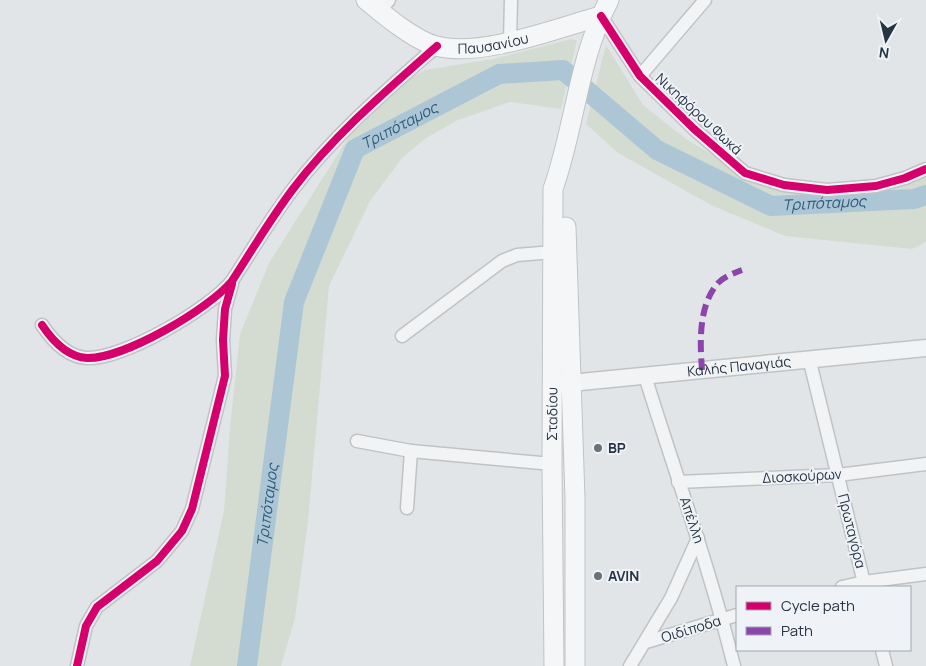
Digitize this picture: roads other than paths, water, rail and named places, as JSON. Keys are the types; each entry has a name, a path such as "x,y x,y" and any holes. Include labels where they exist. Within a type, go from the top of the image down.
{"main road":[{"name":"Παυσανίου","path":"378,4 420,39 437,46 475,48 510,42 605,8"},
{"name":"Σταδίου","path":"576,666 574,499 561,384 553,252 553,189 562,163 590,46 605,8"},
{"name":"Σταδίου","path":"554,666 552,464 561,384 565,189 562,163"}],"street":[{"path":"510,42 511,0"},
{"path":"640,76 705,0"},
{"name":"Νικηφόρου Φωκά","path":"605,8 640,76 694,129 745,173 784,185 827,190 876,186 905,178 926,169"},
{"path":"42,325 51,339 70,352 86,358 105,355 164,330 199,311 223,292 232,281 294,188 377,98 437,46"},
{"path":"402,336 502,261 517,255 553,252"},
{"path":"77,666 86,626 97,607 157,561 182,531 192,509 209,435 226,376 223,340 225,309 232,281"},
{"name":"Καλής Παναγιάς","path":"561,384 809,358 926,348"},
{"name":"Πρωταγόρα","path":"809,358 865,584"},
{"name":"Απέλλη","path":"645,376 678,482 698,538 734,666"},
{"path":"357,441 411,451 552,464"},
{"path":"407,508 411,451"},
{"name":"Διοσκούρων","path":"678,482 838,475 926,464"},
{"path":"630,666 671,598 698,538"},
{"path":"850,586 926,574"},
{"name":"Οιδίποδα","path":"646,642 736,615"},
{"path":"882,651 886,666"}],"waterway":[{"name":"Τριπόταμος","path":"247,666 294,302 355,149 499,74 563,70 657,150 771,206 914,199 926,195"}],"place":[{"name":"BP","path":"598,448"},
{"name":"AVIN","path":"598,576"}]}
